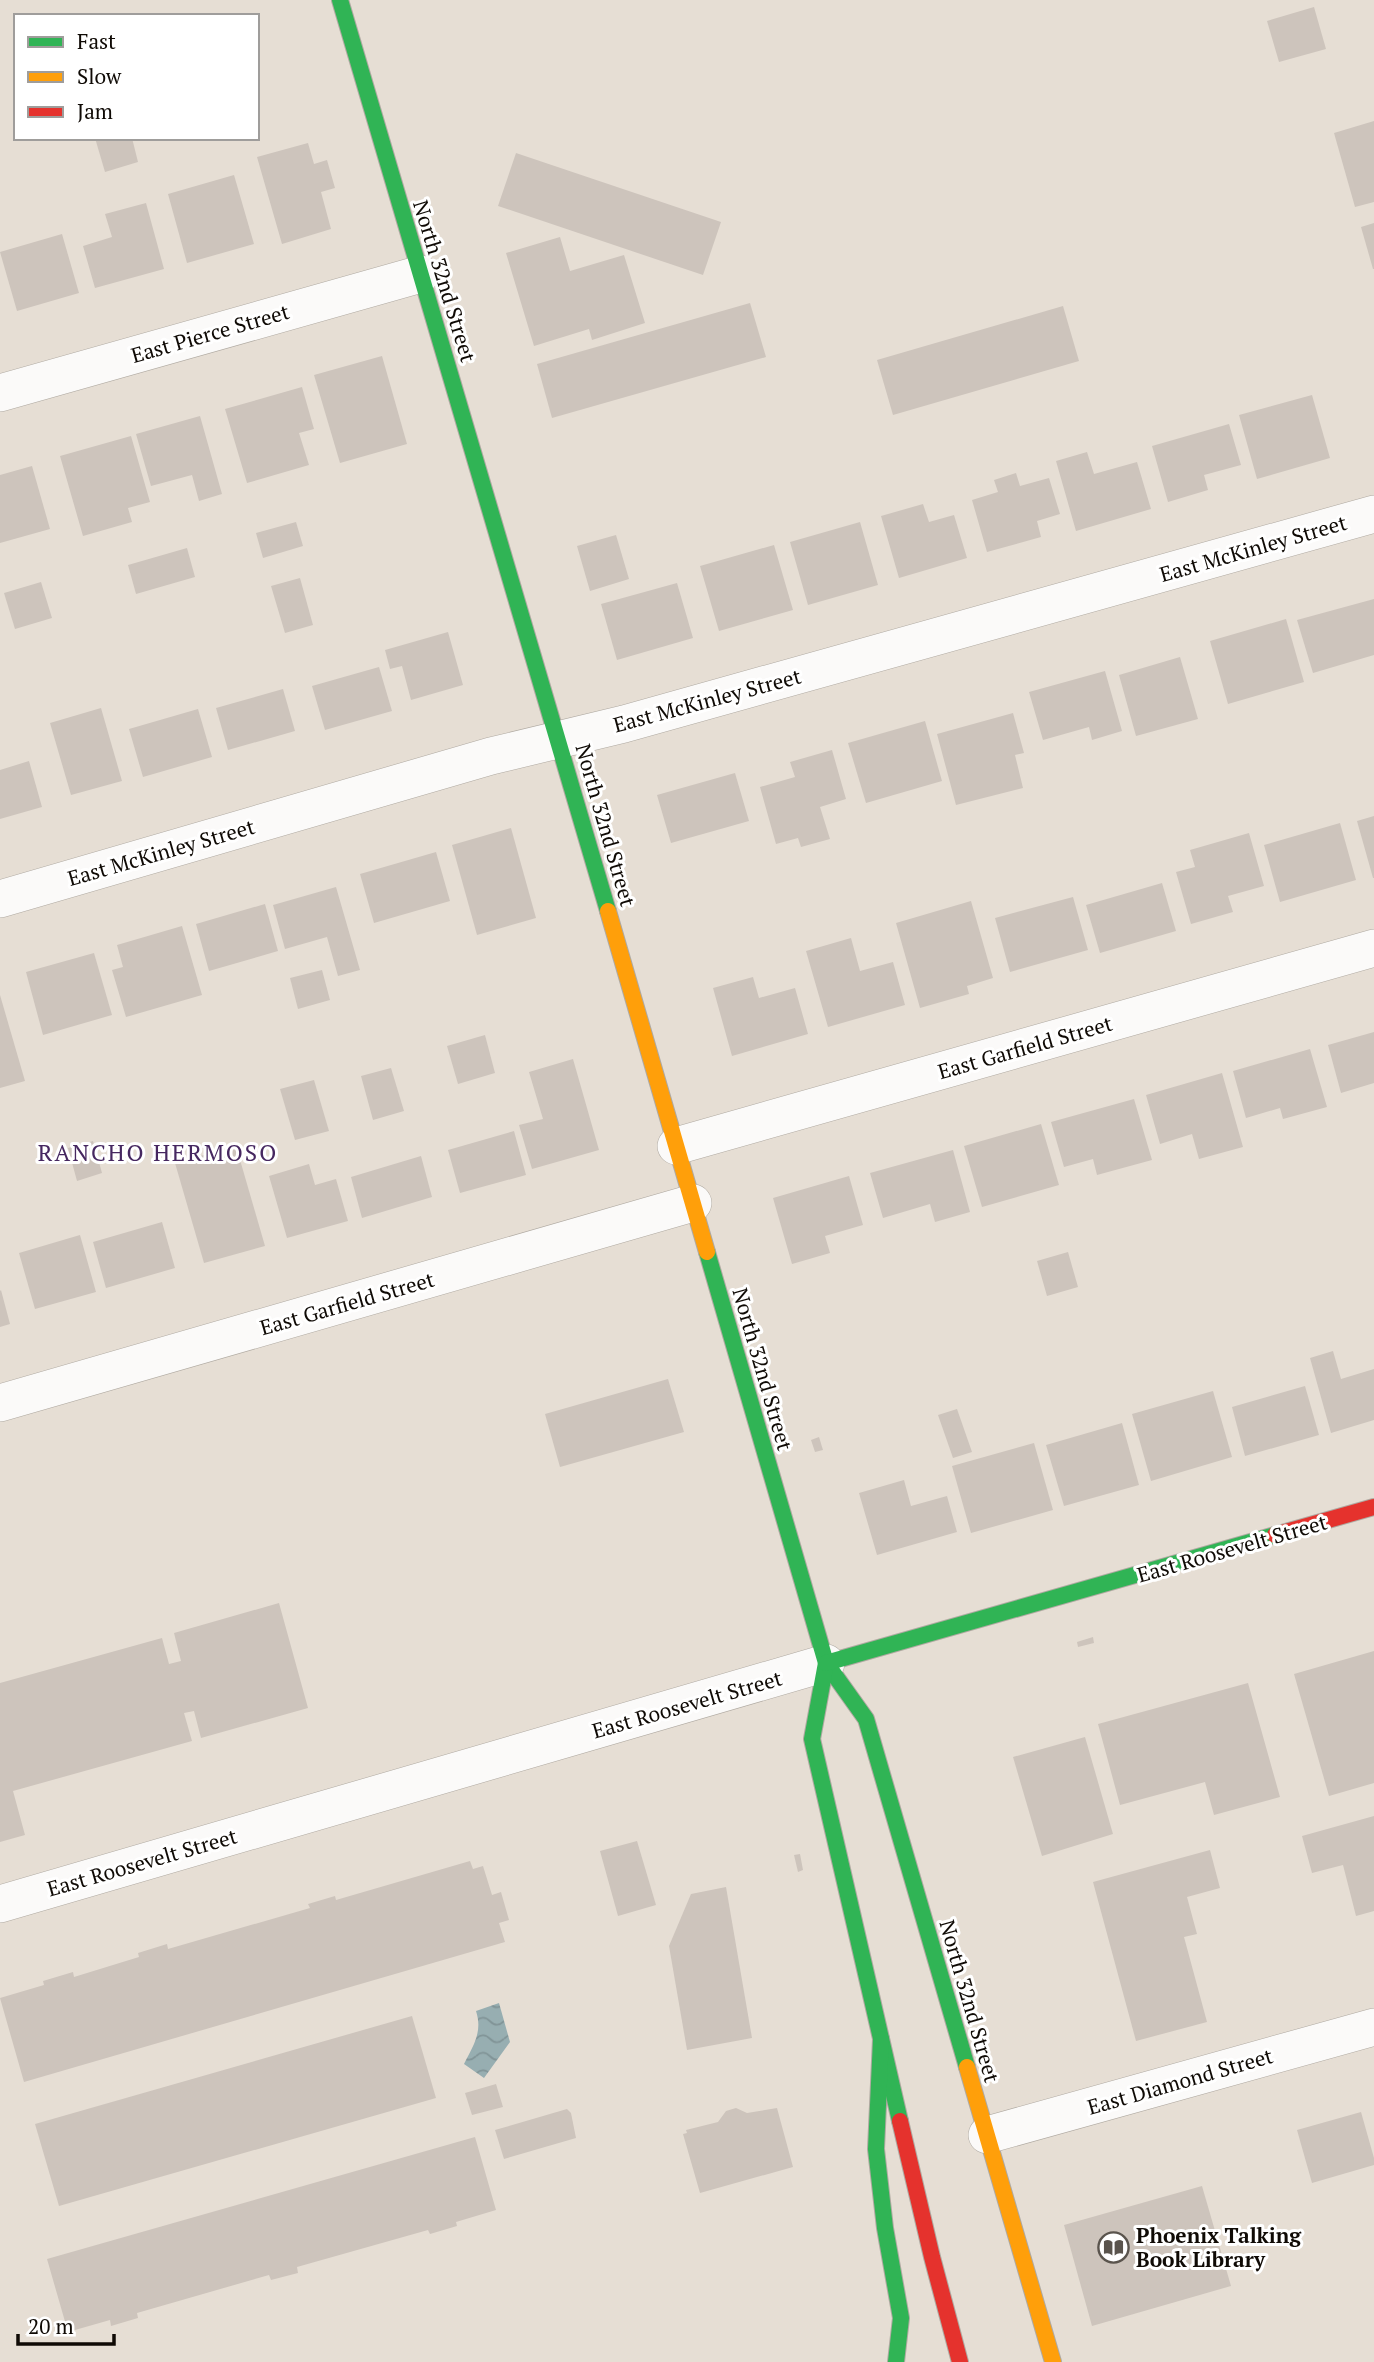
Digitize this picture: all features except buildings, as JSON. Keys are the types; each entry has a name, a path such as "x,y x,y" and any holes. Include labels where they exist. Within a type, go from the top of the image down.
{"main road":[{"name":"North 32nd Street","path":"340,0 559,740 826,1663 866,1719 1053,2362"},
{"name":"East Roosevelt Street","path":"826,1663 1374,1507"},
{"name":"North 32nd Street","path":"826,1663 812,1739 932,2257 960,2362"},
{"path":"881,2039 876,2149 901,2318 896,2362"}],"street":[{"name":"East Pierce Street","path":"0,393 421,274"},
{"name":"East McKinley Street","path":"0,899 491,756 637,720 1374,514"},
{"name":"East Garfield Street","path":"676,1146 1374,948"},
{"name":"East Garfield Street","path":"0,1403 693,1203"},
{"name":"East Roosevelt Street","path":"0,1904 826,1663"},
{"name":"East Diamond Street","path":"987,2135 1374,2027"}],"water":[{"path":"499,2003 510,2042 484,2078 464,2064 478,2032 476,2011"}],"traffic: fast":[{"path":"340,0 608,911"},
{"path":"707,1252 826,1663 866,1719 967,2067"},
{"path":"826,1663 1275,1535"},
{"path":"826,1663 812,1739 900,2121"},
{"path":"881,2039 876,2149 885,2228 901,2318 896,2362"}],"traffic: slow":[{"path":"608,911 707,1252"},
{"path":"967,2067 1053,2362"}],"traffic: jam":[{"path":"1275,1535 1374,1507"},
{"path":"900,2121 960,2362"}],"place":[{"name":"Phoenix Talking Book Library","path":"1113,2247"}],"district":[{"name":"RANCHO HERMOSO","path":"158,1152"}]}
